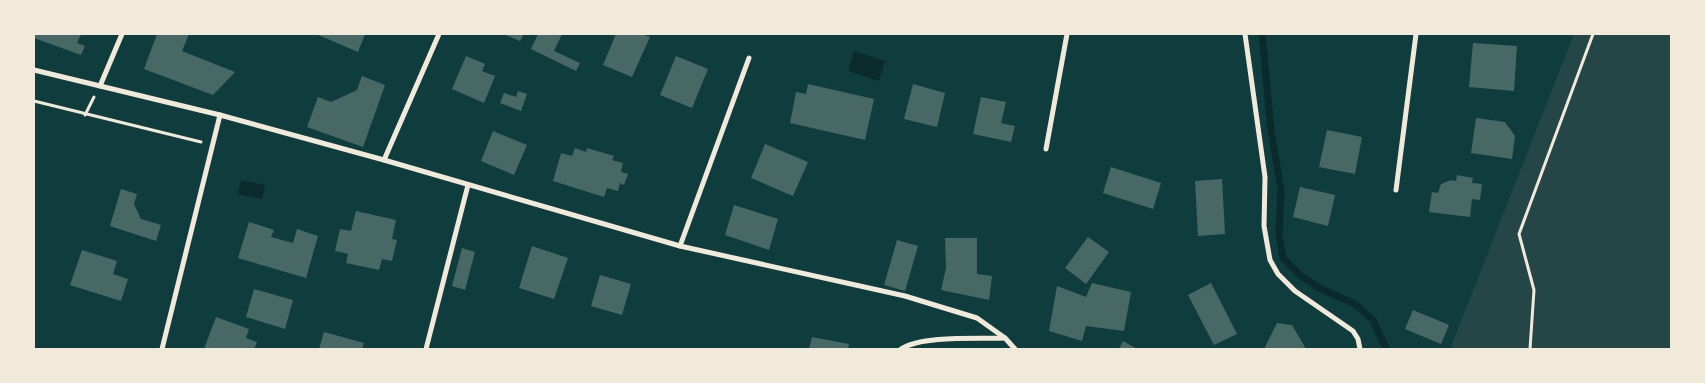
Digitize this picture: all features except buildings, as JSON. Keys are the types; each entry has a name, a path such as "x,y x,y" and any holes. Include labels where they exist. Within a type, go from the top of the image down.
{"street":[{"path":"100,86 122,34"},
{"path":"384,160 440,34"},
{"path":"1046,149 1067,34"},
{"path":"1245,34 1265,177 1264,226 1270,260 1278,274 1295,291 1349,327 1356,335 1360,349"},
{"path":"1396,190 1416,34"},
{"path":"680,246 749,58"},
{"path":"34,70 220,115 384,160 680,246 905,296 977,318 1005,338 1015,349"},
{"path":"162,349 220,115"},
{"path":"426,349 468,185"},
{"path":"901,349 905,346 929,340 1005,338"}],"path":[{"path":"1530,349 1534,290 1519,234 1594,34"},
{"path":"34,101 212,144"}],"shaded area":[{"path":"1574,34 1671,34 1671,349 1450,349"},
{"path":"854,51 885,61 879,81 848,71"},
{"path":"241,180 265,185 262,199 238,194"}],"waterway":[{"path":"1262,34 1271,130 1281,190 1279,235 1283,258 1301,276 1319,288 1355,304 1373,320 1386,349"}]}
